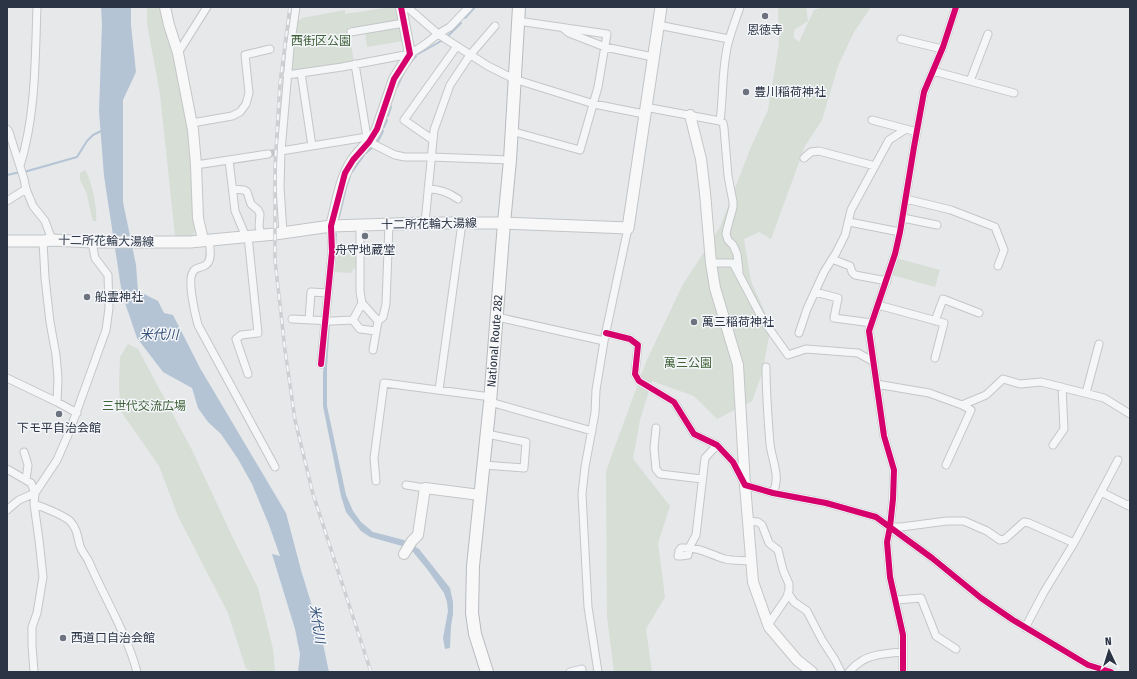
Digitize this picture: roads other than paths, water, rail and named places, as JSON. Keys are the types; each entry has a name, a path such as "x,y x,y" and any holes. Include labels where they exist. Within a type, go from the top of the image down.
{"highway":[{"name":"National Route 282","path":"487,672 475,634 472,614 473,566 487,434 510,160 519,7"}],"main road":[{"path":"628,228 661,7"},
{"name":"十二所花輪大湯線","path":"7,241 48,240 92,242 190,242 283,233 331,226 425,223 504,223 628,228"}],"street":[{"path":"20,166 25,149 33,107 37,7"},
{"path":"165,7 178,53 192,123 196,165 198,218 210,253 208,262 204,266 193,270 191,276 193,307 198,324 275,467"},
{"path":"178,53 207,7"},
{"path":"283,233 280,187 281,150 287,75 296,7"},
{"path":"401,7 410,54"},
{"path":"407,7 438,34 488,66 514,79 594,104 690,115 723,123 728,176 733,202 726,234 737,254 740,277"},
{"path":"321,364 328,321 328,293 332,252 331,226 345,173 377,129 400,67 410,54 450,27 470,7"},
{"path":"720,122 726,54 729,39 740,7"},
{"path":"903,672 903,635 890,577 887,542 893,498 894,470 884,436 870,331 895,254 900,232 924,92 942,50 956,7"},
{"path":"512,131 580,150 598,87 607,34 518,21"},
{"path":"351,32 404,23"},
{"path":"658,25 729,39"},
{"path":"425,223 434,130 450,85 470,55 495,26"},
{"path":"562,27 570,33 605,47 653,57"},
{"path":"970,82 988,34"},
{"path":"901,38 942,50"},
{"path":"433,140 404,120 457,46"},
{"path":"192,123 232,116 240,112 246,104 249,93 245,55 270,49"},
{"path":"287,75 410,54"},
{"path":"355,64 368,140"},
{"path":"933,71 1014,93"},
{"path":"301,73 312,146"},
{"path":"690,115 701,159 711,263 715,288 738,365 745,485 753,582 768,625 797,660 812,672"},
{"path":"872,120 917,132"},
{"path":"799,333 824,272 845,235 851,210 889,140 906,129"},
{"path":"7,130 9,132 26,189 33,206 45,221 48,240 45,278 49,315 56,355 58,378 57,402"},
{"path":"281,150 368,140 395,155 404,158 431,157 510,160"},
{"path":"804,158 811,152 819,152 875,166"},
{"path":"196,165 268,154"},
{"path":"229,160 235,211 247,236 258,333 242,335 236,339 248,374"},
{"path":"7,201 26,189"},
{"path":"233,189 244,190 247,192 251,204 258,210 260,214 259,226 261,235"},
{"path":"428,189 442,190 458,199"},
{"path":"906,199 951,210 996,227 1004,250 998,266"},
{"path":"903,218 937,225"},
{"path":"848,222 900,232"},
{"path":"439,390 462,223"},
{"path":"373,350 378,321 383,316 386,304 389,224"},
{"path":"360,225 360,292 362,303 378,321"},
{"path":"598,672 588,607 582,494 585,467 595,413 596,390 604,341 628,228"},
{"path":"7,510 19,500 35,492 57,460 77,413 106,330 109,308 108,275 95,258 92,242"},
{"path":"832,259 850,266 855,275 886,281"},
{"path":"711,263 733,263 763,320 788,354 806,349 858,353 874,362"},
{"path":"309,320 311,292 328,293"},
{"path":"815,292 838,298 834,318 872,323"},
{"path":"935,321 943,299 979,313"},
{"path":"354,320 362,303"},
{"path":"878,305 944,323 934,358"},
{"path":"497,317 604,341"},
{"path":"292,319 328,321 354,320"},
{"path":"354,320 360,328 376,331"},
{"path":"606,333 630,339 638,345 635,374 639,381 674,402 694,434 717,445 734,462 745,485"},
{"path":"1086,393 1099,344"},
{"path":"766,367 770,446 777,478 776,487 773,492"},
{"path":"7,378 77,413"},
{"path":"962,405 986,395 1002,379 1020,384 1041,382 1086,393 1104,398 1130,414"},
{"path":"376,481 374,458 384,383 439,390 490,399 592,431"},
{"path":"876,384 929,392 972,410 946,465"},
{"path":"1053,445 1064,429 1062,387"},
{"path":"656,428 654,448 656,469 660,474 702,479"},
{"path":"484,465 524,468 526,442 487,434"},
{"path":"717,445 705,458 696,535 689,548 703,550 726,559 751,561"},
{"path":"24,452 28,465 26,480"},
{"path":"1025,628 1044,592 1074,543 1118,460"},
{"path":"7,469 31,483 35,492 34,504 40,540 43,577 37,614 32,627 34,672"},
{"path":"406,485 480,495"},
{"path":"745,485 826,503 876,517 932,558 981,598 1025,628 1088,665 1111,672"},
{"path":"405,553 418,535 425,488"},
{"path":"1101,492 1129,506 1130,504"},
{"path":"34,504 69,520 78,533 81,547 133,656 137,672"},
{"path":"748,521 758,522 762,525 769,542 778,550 783,570 789,584 787,597 768,625"},
{"path":"890,527 947,521 964,521 986,531 1000,540 1005,539 1024,522 1074,543"},
{"path":"788,593 794,602 809,615 841,672"},
{"path":"896,600 921,598 936,636 956,649"},
{"path":"849,672 859,662 872,657 888,653 903,652"},
{"path":"570,672 582,670 582,672"}],"water":[{"name":"米代川","path":"101,7 131,7 131,25 136,72 123,100 123,202 136,265 138,291 158,301 164,313 173,315 200,368 286,513 301,570 322,639 329,672 298,672 300,654 295,629 272,554 280,556 252,484 238,459 221,434 208,422 198,408 192,388 163,372 137,338 122,294 104,176 99,111 102,24"},
{"path":"327,323 330,324 327,367 327,406 346,495 353,511 361,522 373,532 404,540 419,549 450,588 453,602 453,614 450,648 445,649 443,638 448,611 447,602 444,593 427,569 413,552 402,546 370,537 361,531 346,512 341,496 323,406 323,374"}],"waterway":[{"path":"465,18 475,7"},
{"path":"448,36 461,23"},
{"path":"418,54 443,40"},
{"path":"409,64 416,56"},
{"path":"397,87 404,72"},
{"path":"388,116 391,107"},
{"path":"384,127 387,120"},
{"path":"24,172 77,157 87,141 93,135 101,131"},
{"path":"377,143 383,131"},
{"path":"366,153 373,147"},
{"path":"352,172 364,155"},
{"path":"7,175 20,173"},
{"path":"339,217 350,176"},
{"path":"335,248 336,234"}],"tunnel":[{"path":"268,154 281,151"}],"railway":[{"path":"290,7 280,83 275,166 275,260 285,350 295,420 313,494 371,672"}],"place":[{"name":"恩徳寺","path":"765,16"},
{"name":"豊川稲荷神社","path":"746,92"},
{"name":"舟守地蔵堂","path":"365,236"},
{"name":"船霊神社","path":"87,297"},
{"name":"萬三稲荷神社","path":"694,322"},
{"name":"下モ平自治会館","path":"59,414"},
{"name":"西道口自治会館","path":"63,638"}],"park label":[{"name":"西街区公園","path":"321,41"},
{"name":"萬三公園","path":"688,363"},
{"name":"三世代交流広場","path":"144,406"}]}
